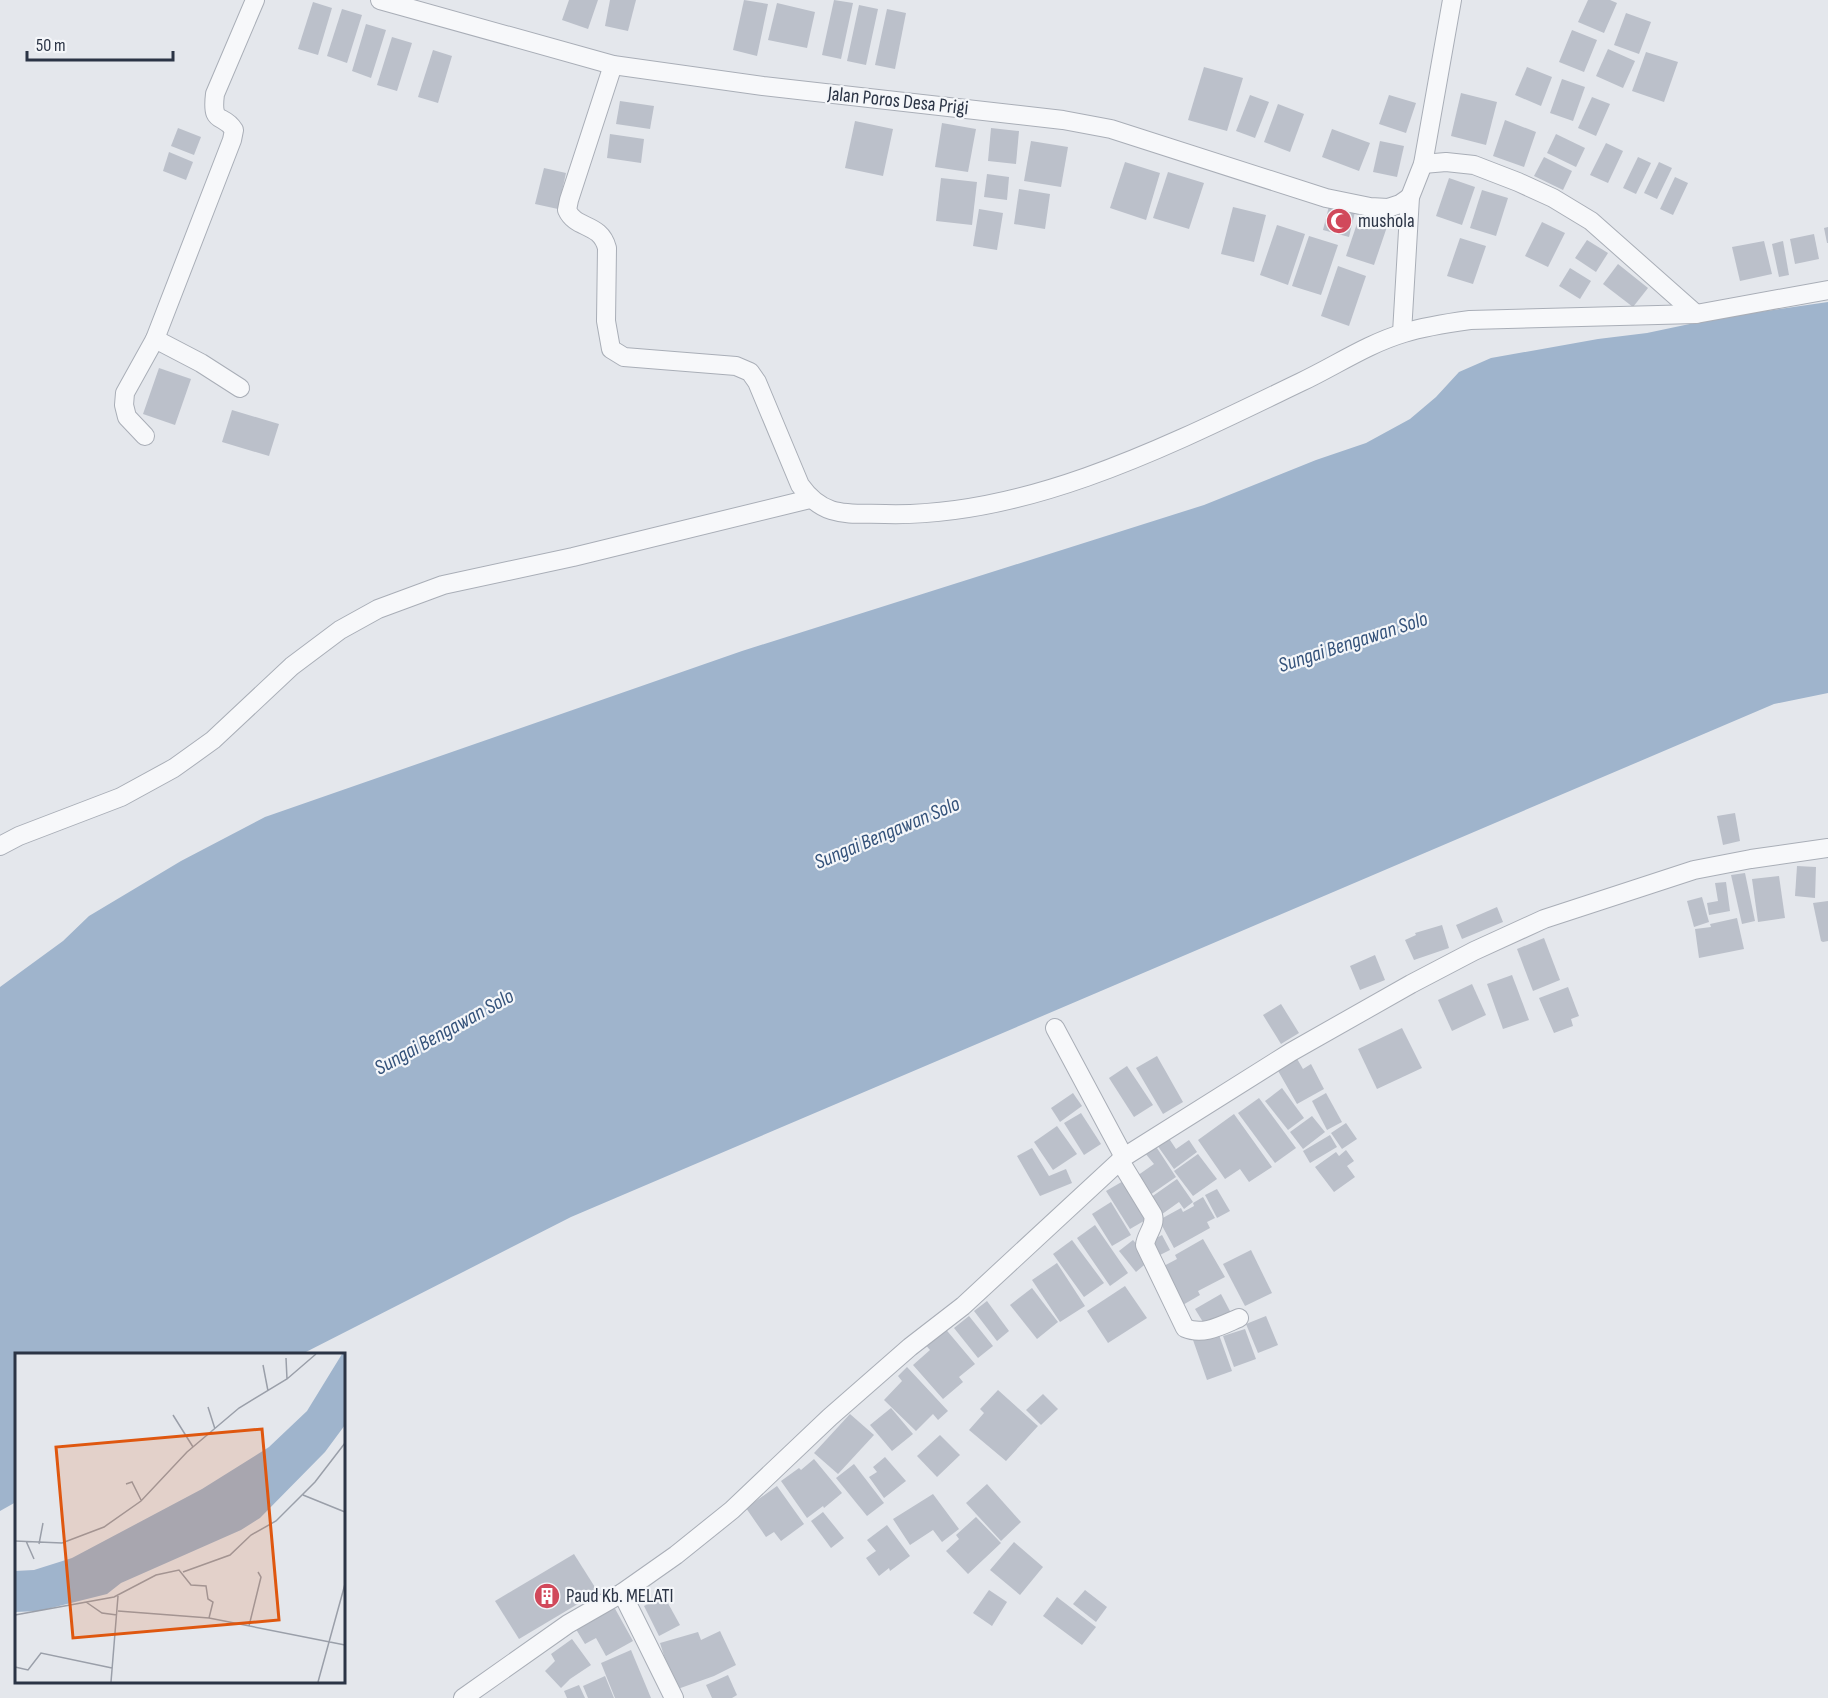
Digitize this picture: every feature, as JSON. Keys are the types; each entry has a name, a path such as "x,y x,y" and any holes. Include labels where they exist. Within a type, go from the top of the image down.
{"street":[{"path":"145,436 127,417 124,405 125,393 155,339 232,140 234,130 230,124 220,120 215,114 213,107 215,94 255,0"},
{"name":"Jalan Poros Desa Prigi","path":"380,0 613,65 764,86 1063,120 1111,129 1326,198 1370,207 1388,208 1410,197"},
{"path":"1402,333 1410,197 1423,164 1452,0"},
{"path":"613,65 567,210 575,220 602,235 605,241 607,248 606,321 611,349 615,354 624,357 736,366 750,372 757,382 800,485 810,499 826,510 845,513 913,515 975,509 1046,491 1177,440 1304,381 1365,348 1402,333 1438,324 1470,320 1696,314 1828,290"},
{"path":"1423,164 1446,162 1474,165 1554,198 1591,220 1696,314"},
{"path":"155,339 187,355 240,388"},
{"path":"0,846 19,836 121,797 174,768 213,740 292,666 340,630 378,609 443,585 573,557 810,499"},
{"path":"463,1698 568,1624 622,1593 676,1555 732,1510 830,1417 910,1347 963,1306 1122,1159 1291,1052 1474,951 1544,919 1694,870 1828,848"},
{"path":"1055,1028 1152,1215 1154,1222 1145,1245 1185,1328 1192,1331 1206,1331 1239,1318"},
{"path":"622,1593 674,1698"}],"water":[{"name":"Sungai Bengawan Solo","path":"1828,302 1828,693 1774,704 571,1217 304,1353 15,1353 15,1503 0,1511 0,987 63,941 89,916 181,861 265,817 742,651 1204,505 1316,460 1366,443 1410,419 1436,397 1459,372 1491,358 1598,339 1647,333 1718,318"}],"building":[{"path":"569,0 598,0 588,29 562,20"},
{"path":"610,0 636,0 628,31 605,26"},
{"path":"744,0 768,4 757,56 733,50"},
{"path":"834,0 853,3 841,59 822,55"},
{"path":"1588,0 1610,0 1617,3 1604,33 1578,22"},
{"path":"313,2 332,8 318,55 298,49"},
{"path":"777,3 815,12 807,48 768,40"},
{"path":"859,5 878,9 866,65 847,61"},
{"path":"342,9 362,15 347,63 327,56"},
{"path":"887,9 906,13 895,69 875,65"},
{"path":"1626,13 1651,22 1639,54 1614,45"},
{"path":"366,24 386,30 371,78 352,71"},
{"path":"1572,30 1597,40 1584,72 1559,62"},
{"path":"392,37 412,43 397,91 377,85"},
{"path":"1608,49 1635,61 1623,88 1596,76"},
{"path":"433,50 452,56 438,103 418,97"},
{"path":"1646,52 1678,62 1664,102 1632,91"},
{"path":"1204,67 1243,78 1227,131 1188,120"},
{"path":"1527,67 1552,77 1541,106 1515,95"},
{"path":"1562,79 1585,87 1573,121 1550,113"},
{"path":"1461,93 1497,102 1486,145 1451,136"},
{"path":"1250,95 1269,102 1255,138 1236,131"},
{"path":"1389,95 1416,103 1406,133 1379,124"},
{"path":"1592,97 1610,104 1596,136 1578,128"},
{"path":"620,101 654,106 650,129 616,124"},
{"path":"1278,104 1304,114 1290,152 1264,142"},
{"path":"1505,120 1536,132 1524,167 1493,156"},
{"path":"855,121 893,129 883,176 845,168"},
{"path":"942,123 976,129 968,172 935,167"},
{"path":"178,128 201,137 194,155 171,146"},
{"path":"991,128 1019,131 1016,164 988,161"},
{"path":"1332,129 1370,143 1359,171 1322,157"},
{"path":"610,134 644,139 641,163 607,158"},
{"path":"1556,134 1585,148 1576,167 1547,153"},
{"path":"1031,141 1068,147 1061,187 1024,181"},
{"path":"1380,141 1404,146 1397,177 1373,172"},
{"path":"1606,143 1623,151 1608,183 1590,175"},
{"path":"169,152 193,162 186,180 163,171"},
{"path":"1544,157 1572,171 1563,190 1534,176"},
{"path":"1638,157 1651,163 1636,194 1623,188"},
{"path":"1125,162 1160,173 1146,220 1110,208"},
{"path":"1659,162 1672,168 1657,199 1644,193"},
{"path":"544,168 566,173 558,209 535,204"},
{"path":"1168,172 1204,183 1189,229 1153,218"},
{"path":"987,174 1009,177 1007,200 984,197"},
{"path":"1675,177 1688,183 1673,215 1660,209"},
{"path":"941,178 977,182 972,225 936,221"},
{"path":"1449,178 1475,187 1462,225 1436,216"},
{"path":"1019,189 1050,194 1045,229 1014,224"},
{"path":"1482,190 1508,198 1496,236 1470,228"},
{"name":"mushola","path":"1329,206 1355,212 1349,237 1323,230"},
{"path":"1363,206 1391,215 1374,265 1346,256"},
{"path":"1233,207 1266,215 1254,262 1221,254"},
{"path":"979,209 1003,213 997,250 973,246"},
{"path":"1542,222 1565,233 1548,267 1525,256"},
{"path":"1277,225 1305,234 1288,285 1260,275"},
{"path":"1828,227 1828,243 1827,243 1824,228"},
{"path":"1814,234 1819,259 1795,264 1790,239"},
{"path":"1309,236 1338,245 1321,295 1292,286"},
{"path":"1460,238 1486,246 1473,284 1447,276"},
{"path":"1587,240 1608,253 1596,272 1575,258"},
{"path":"1764,241 1772,274 1740,281 1732,247"},
{"path":"1783,241 1789,275 1779,277 1772,244"},
{"path":"1618,264 1648,288 1633,307 1603,284"},
{"path":"1338,266 1366,276 1349,326 1321,316"},
{"path":"1570,268 1591,281 1580,299 1559,286"},
{"path":"159,368 191,379 175,425 143,414"},
{"path":"232,410 279,424 269,456 222,442"},
{"path":"1735,813 1740,841 1723,845 1717,816"},
{"path":"1797,866 1816,867 1815,898 1795,896"},
{"path":"1745,873 1755,921 1742,924 1731,875"},
{"path":"1779,876 1785,918 1758,922 1752,879"},
{"path":"1726,882 1730,911 1709,915 1707,903 1718,901 1715,883"},
{"path":"1702,897 1709,922 1694,927 1687,901"},
{"path":"1828,901 1828,941 1823,942 1813,903"},
{"path":"1497,907 1503,922 1462,939 1456,925"},
{"path":"1737,918 1744,949 1699,958 1695,929 1711,927 1710,924"},
{"path":"1442,925 1449,948 1414,960 1405,940 1416,935 1415,933"},
{"path":"1544,938 1560,980 1533,991 1517,949"},
{"path":"1375,955 1385,980 1360,990 1350,966"},
{"path":"1512,975 1529,1020 1503,1029 1487,984"},
{"path":"1472,984 1486,1015 1452,1031 1438,1000"},
{"path":"1568,987 1579,1016 1571,1019 1573,1026 1554,1033 1539,998"},
{"path":"1281,1004 1299,1033 1281,1044 1263,1015"},
{"path":"1402,1028 1422,1068 1377,1089 1358,1049"},
{"path":"1157,1056 1183,1102 1163,1114 1136,1068"},
{"path":"1296,1057 1303,1069 1311,1064 1324,1089 1297,1104 1277,1069"},
{"path":"1127,1066 1153,1105 1134,1117 1109,1078"},
{"path":"1282,1088 1304,1118 1288,1130 1265,1101"},
{"path":"1073,1093 1082,1106 1060,1122 1051,1108"},
{"path":"1326,1093 1342,1122 1327,1130 1312,1101"},
{"path":"1259,1098 1296,1148 1275,1163 1238,1113"},
{"path":"1081,1113 1101,1144 1084,1155 1064,1123"},
{"path":"1234,1114 1272,1167 1249,1182 1240,1169 1225,1179 1198,1140"},
{"path":"1312,1116 1325,1132 1303,1149 1290,1132"},
{"path":"1346,1123 1357,1139 1342,1149 1331,1133"},
{"path":"1057,1126 1077,1154 1053,1170 1034,1142"},
{"path":"1330,1135 1337,1147 1310,1163 1303,1151"},
{"path":"1168,1137 1176,1149 1189,1140 1197,1152 1174,1169 1157,1145"},
{"path":"1155,1145 1176,1177 1147,1197 1134,1178 1154,1164 1145,1153"},
{"path":"1032,1148 1049,1176 1066,1169 1072,1183 1040,1196 1017,1156"},
{"path":"1346,1150 1354,1161 1347,1166 1355,1177 1334,1192 1315,1167 1336,1152 1339,1156"},
{"path":"1198,1154 1217,1179 1193,1196 1174,1171"},
{"path":"1177,1179 1193,1202 1184,1209 1179,1202 1158,1217 1147,1200"},
{"path":"1125,1180 1149,1218 1130,1229 1106,1191"},
{"path":"1217,1189 1230,1211 1217,1218 1205,1195"},
{"path":"1203,1197 1215,1218 1207,1222 1210,1228 1174,1248 1159,1220 1181,1208 1183,1212"},
{"path":"1111,1202 1131,1235 1112,1246 1092,1214"},
{"path":"1095,1225 1128,1273 1110,1286 1077,1238"},
{"path":"1162,1235 1170,1250 1154,1258 1147,1243"},
{"path":"1203,1239 1225,1277 1198,1291 1200,1295 1181,1306 1160,1268 1177,1259 1175,1255"},
{"path":"1072,1240 1104,1283 1084,1297 1053,1254"},
{"path":"1133,1240 1150,1260 1136,1272 1119,1251"},
{"path":"1251,1250 1272,1293 1245,1306 1223,1264"},
{"path":"1057,1263 1085,1306 1060,1322 1032,1280"},
{"path":"1125,1286 1147,1318 1108,1343 1087,1311"},
{"path":"1032,1288 1058,1322 1037,1339 1010,1305"},
{"path":"1221,1294 1231,1313 1206,1327 1195,1309"},
{"path":"987,1301 1009,1331 997,1341 974,1311"},
{"path":"969,1316 993,1346 978,1358 954,1328"},
{"path":"1266,1316 1278,1345 1258,1353 1246,1324"},
{"path":"943,1326 975,1364 959,1377 963,1382 943,1399 913,1365 930,1350 923,1342"},
{"path":"1245,1329 1256,1359 1234,1367 1223,1336"},
{"path":"1218,1332 1232,1371 1207,1380 1193,1340"},
{"path":"907,1367 948,1411 938,1420 933,1414 916,1431 884,1400 902,1381 898,1376"},
{"path":"998,1390 1038,1426 1006,1461 969,1430 984,1413 980,1409"},
{"path":"1043,1394 1058,1409 1041,1425 1026,1410"},
{"path":"891,1408 913,1434 892,1451 870,1425"},
{"path":"850,1414 874,1435 838,1474 814,1453"},
{"path":"940,1435 960,1455 937,1477 917,1456"},
{"path":"885,1457 906,1481 884,1498 869,1477 877,1472 873,1467"},
{"path":"814,1459 842,1493 807,1518 781,1481 799,1468 801,1470"},
{"path":"854,1464 884,1503 867,1516 836,1478"},
{"path":"987,1484 1021,1522 1001,1541 966,1503"},
{"path":"777,1486 804,1524 781,1541 774,1532 766,1537 746,1508"},
{"path":"933,1494 959,1529 942,1542 933,1530 910,1545 893,1519"},
{"path":"823,1512 844,1538 831,1548 811,1521"},
{"path":"976,1517 1001,1543 968,1574 946,1551 959,1539 956,1535"},
{"path":"887,1525 910,1556 879,1576 866,1558 876,1551 867,1540"},
{"path":"1014,1542 1043,1567 1020,1595 990,1570"},
{"name":"Paud Kb. MELATI","path":"574,1554 598,1592 519,1639 495,1601"},
{"path":"989,1590 1007,1602 992,1626 973,1613"},
{"path":"1085,1590 1107,1607 1096,1622 1073,1604"},
{"path":"664,1596 680,1625 659,1636 644,1606"},
{"path":"1057,1597 1096,1627 1082,1645 1043,1616"},
{"path":"613,1605 633,1641 606,1656 596,1638 585,1644 574,1626"},
{"path":"720,1631 736,1665 714,1676 675,1690 660,1643 698,1632 701,1640"},
{"path":"572,1639 591,1665 561,1688 545,1671 555,1661 551,1654"},
{"path":"631,1650 651,1698 615,1698 601,1663"},
{"path":"728,1675 737,1695 732,1698 712,1698 706,1685"},
{"path":"605,1676 614,1698 588,1698 583,1686"},
{"path":"579,1685 585,1698 567,1698 564,1691"}],"place":[{"name":"mushola","path":"1339,221"},
{"name":"Paud Kb. MELATI","path":"547,1596"}]}
